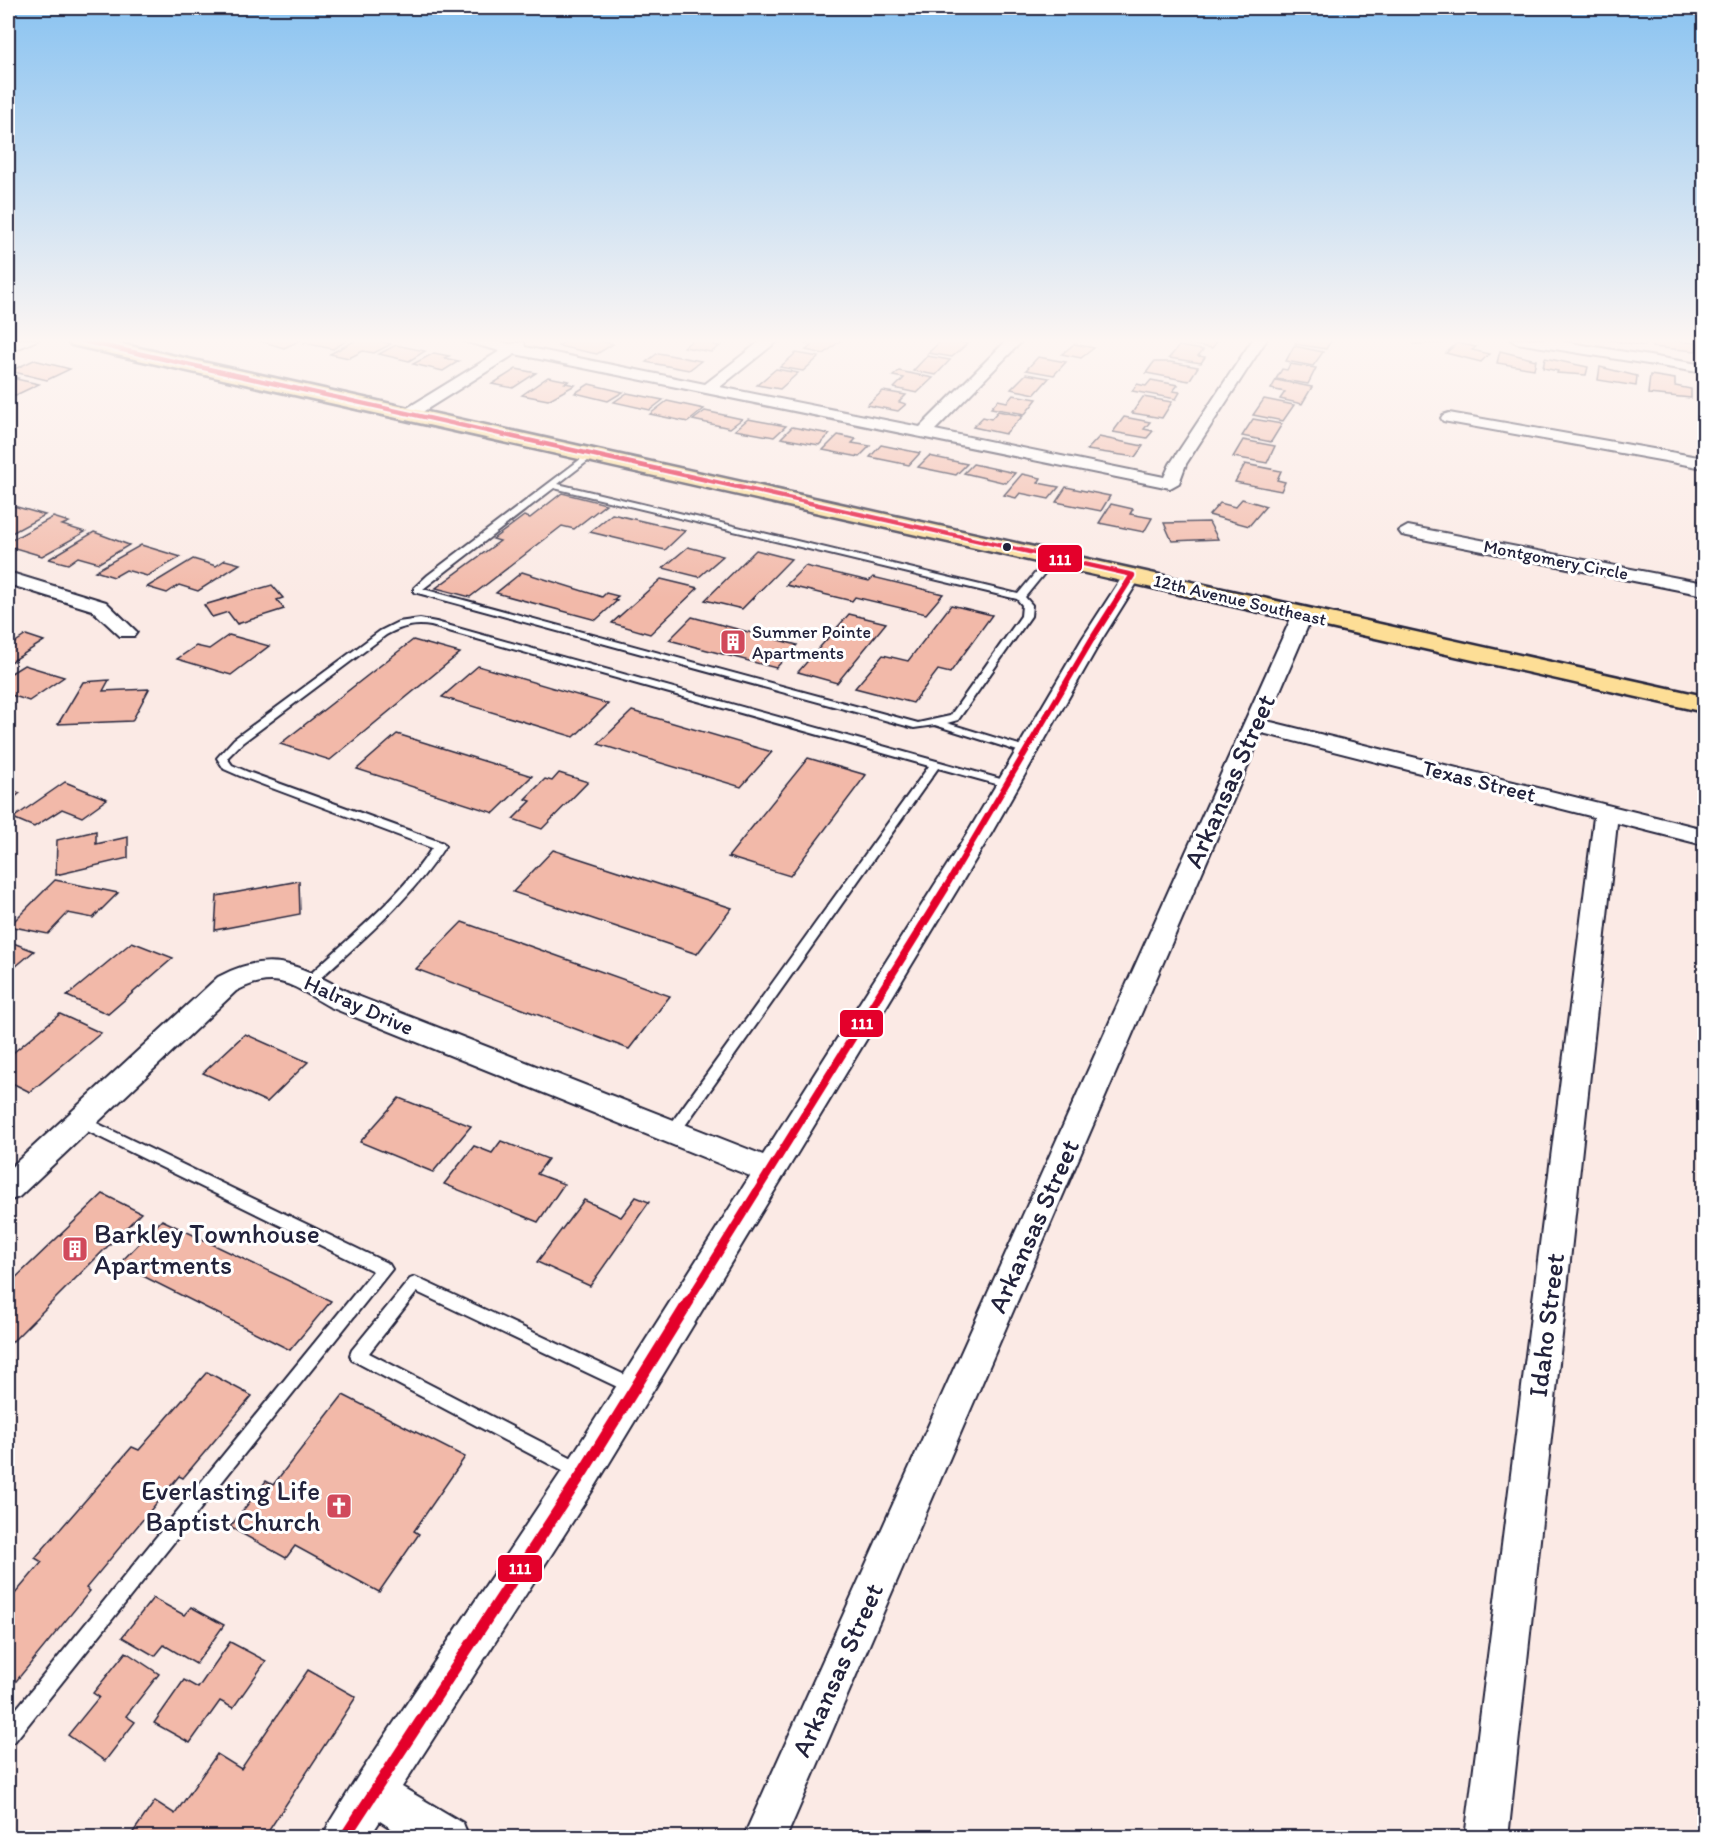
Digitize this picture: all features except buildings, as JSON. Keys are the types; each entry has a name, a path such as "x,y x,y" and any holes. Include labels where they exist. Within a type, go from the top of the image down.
{"main road":[{"name":"12th Avenue Southeast","path":"464,425 1704,704"}],"street":[{"path":"889,425 1170,483 1178,464 1204,425"},
{"path":"924,432 931,425"},
{"path":"1489,425 1704,463"},
{"name":"Montgomery Circle","path":"1408,531 1704,589"},
{"path":"345,1838 372,1793 583,1473 1028,750 1110,608 1133,575"},
{"path":"8,578 99,606 127,632"},
{"name":"Arkansas Street","path":"764,1838 1303,614"},
{"name":"Texas Street","path":"1254,724 1704,837"},
{"name":"Idaho Street","path":"1486,1838 1606,812"},
{"name":"Halray Drive","path":"8,1188 216,993 250,971 264,969 276,970 340,1000 770,1171"},
{"path":"372,1793 448,1838"}],"lane":[{"path":"552,485 1020,597 1027,605 1026,616 954,717 938,723 918,726 427,595 417,590 552,485 593,454"},
{"path":"1020,597 1053,557"},
{"path":"307,984 385,911 427,865 439,846 244,774 228,767 222,758 238,741 382,633 398,625 416,621 433,624 1007,784"},
{"path":"938,723 1028,750"},
{"path":"672,1133 936,764"},
{"path":"8,1734 384,1269 80,1122"},
{"path":"583,1473 358,1355 415,1284 635,1388"}],"transit line":[{"name":"111","path":"344,1838 583,1472 979,834 1092,639 1133,575 460,425"}],"place":[{"name":"Summer Pointe Apartments","path":"733,642"},
{"name":"Barkley Townhouse Apartments","path":"75,1249"},
{"name":"Everlasting Life Baptist Church","path":"339,1506"}]}
